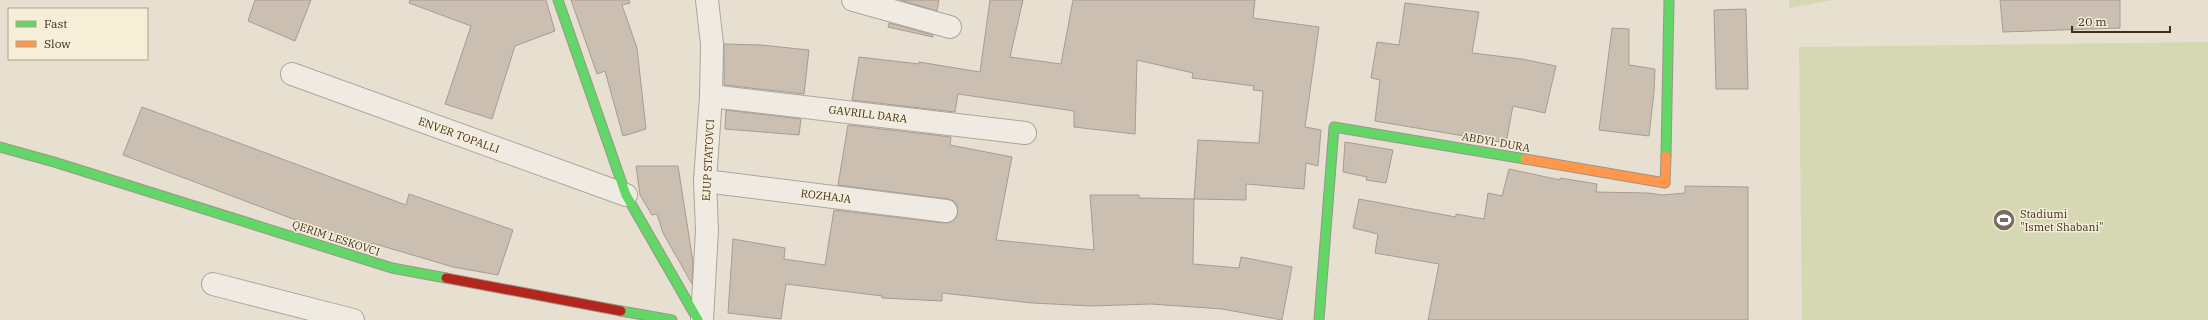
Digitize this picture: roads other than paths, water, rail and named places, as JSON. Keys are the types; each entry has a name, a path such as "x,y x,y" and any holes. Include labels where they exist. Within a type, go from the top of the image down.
{"street":[{"path":"558,0 626,195 698,320"},
{"name":"EJUP STATOVCI","path":"702,320 707,230 705,181 711,96 712,44 707,0"},
{"path":"853,0 950,27"},
{"name":"ABDYL DURA","path":"1319,320 1334,127 1665,183 1669,0"},
{"name":"ENVER TOPALLI","path":"292,74 626,195"},
{"name":"GAVRILL DARA","path":"711,96 1025,133"},
{"name":"QERIM LESKOVCI","path":"0,147 62,164 392,268 672,320"},
{"name":"ROZHAJA","path":"705,181 946,211"},
{"path":"213,284 353,320"}],"place":[{"name":"Stadiumi \"Ismet Shabani\"","path":"2004,220"}]}
